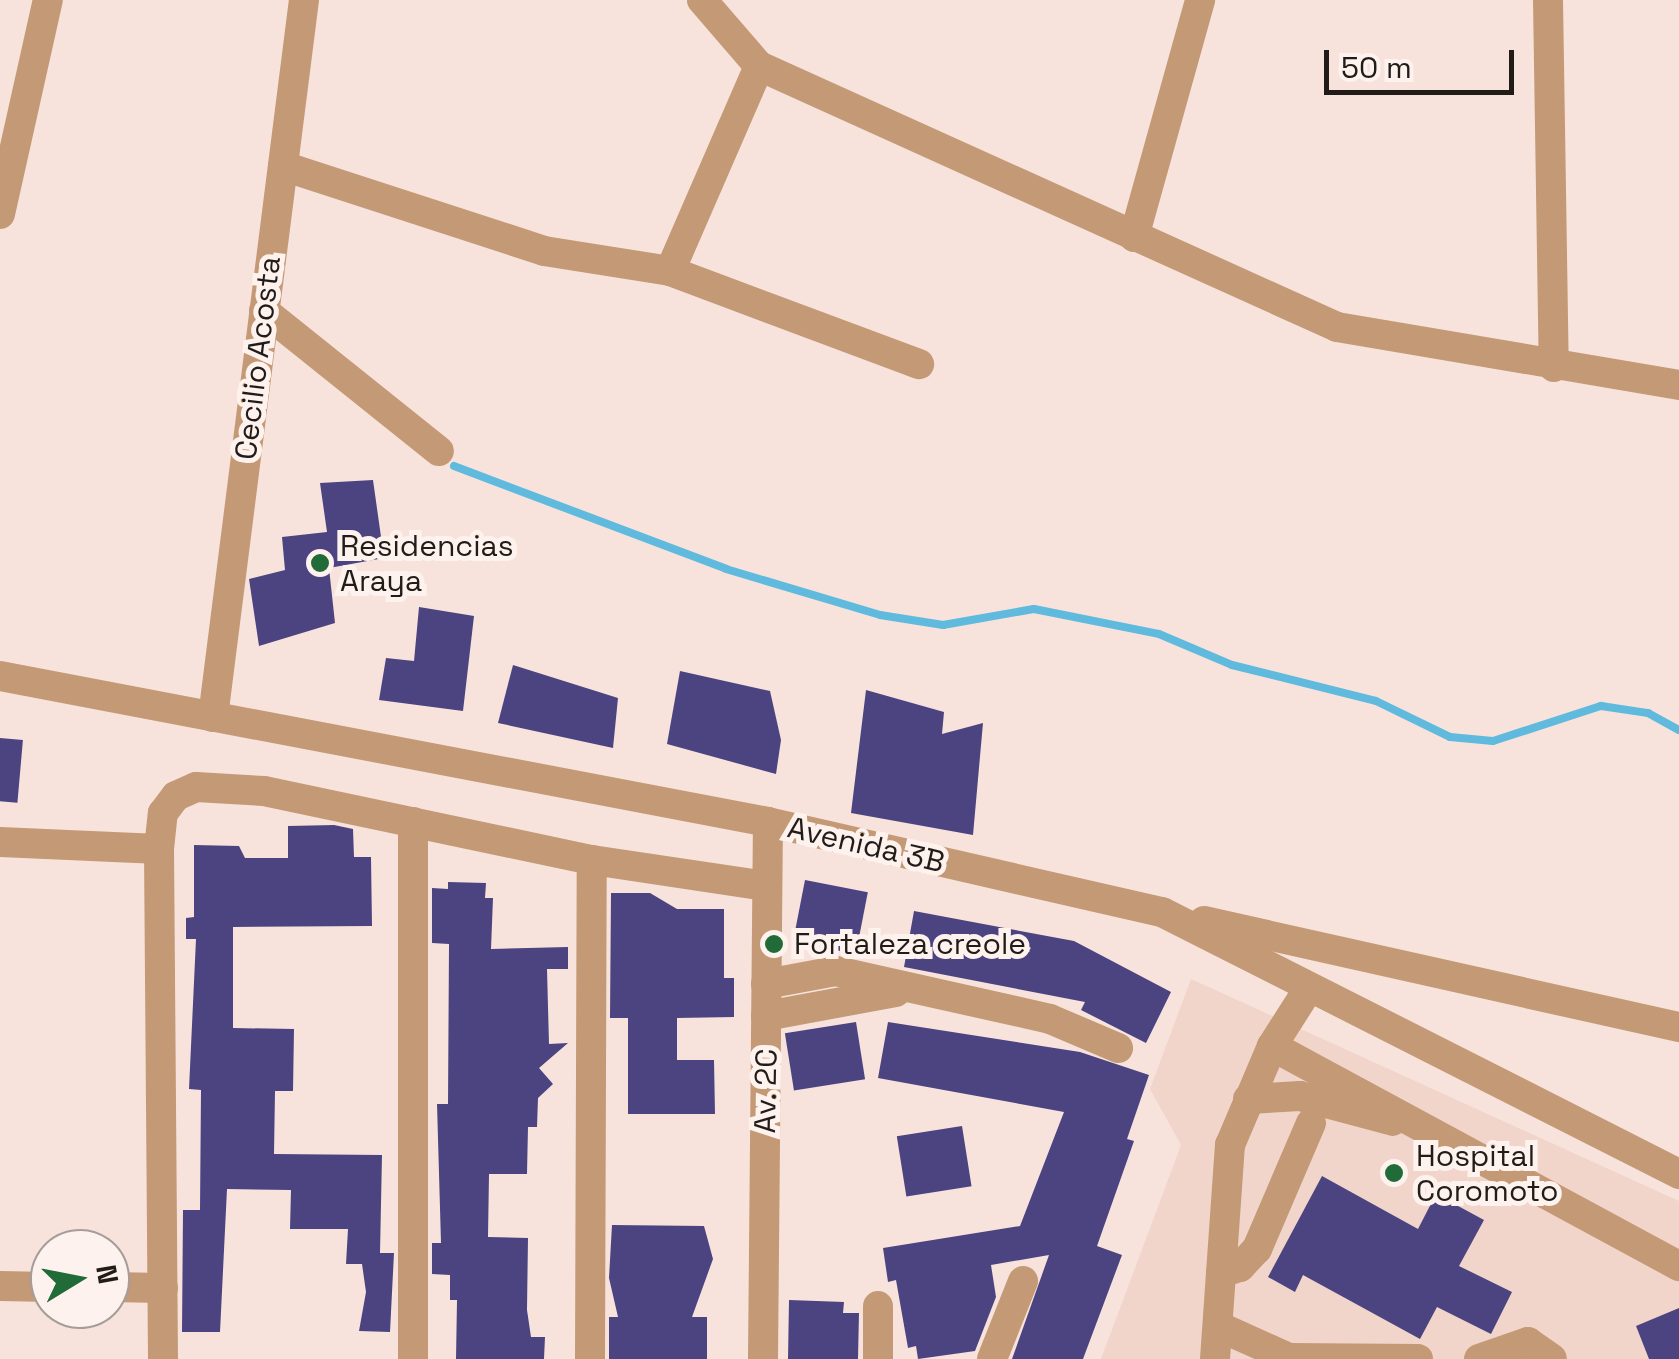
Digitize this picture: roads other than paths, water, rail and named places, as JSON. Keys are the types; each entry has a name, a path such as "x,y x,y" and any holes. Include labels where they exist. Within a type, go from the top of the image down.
{"street":[{"path":"0,211 48,0"},
{"name":"Cecilio Acosta","path":"213,717 304,0"},
{"path":"702,0 759,66 1337,327 1554,367 1679,385"},
{"path":"1134,236 1200,0"},
{"path":"1548,0 1554,367"},
{"path":"670,271 759,66"},
{"path":"283,166 544,251 670,271 920,364"},
{"path":"264,311 439,451"},
{"name":"Avenida 3B","path":"0,676 768,822 1162,912 1679,1174"},
{"path":"163,1359 159,849 164,814 176,796 196,788 264,791 592,860 765,886"},
{"path":"413,822 413,1359"},
{"name":"Av. 2C","path":"763,1359 768,822"},
{"path":"0,842 159,849"},
{"path":"590,1359 592,860"},
{"path":"1162,912 1679,1027"},
{"path":"766,984 836,971 904,990 1050,1019 1118,1048"},
{"path":"1214,1359 1220,1327 1230,1145 1272,1046 1309,988"},
{"path":"766,1016 904,990"},
{"path":"1272,1046 1424,1130 1625,1231 1679,1266"},
{"path":"1248,1099 1300,1096 1424,1130"},
{"path":"1222,1273 1240,1267 1257,1249 1311,1123"},
{"path":"992,1359 1023,1280"},
{"path":"0,1286 30,1286"},
{"path":"130,1287 163,1288"},
{"path":"878,1306 878,1359"},
{"path":"1220,1327 1289,1358 1418,1359"},
{"path":"1479,1359 1528,1342 1552,1359"}],"waterway":[{"path":"454,466 726,569 880,615 943,625 1034,609 1159,634 1232,665 1376,701 1450,737 1493,741 1601,706 1648,713 1679,730"}],"place":[{"name":"Residencias Araya","path":"320,563"},
{"name":"Fortaleza creole","path":"774,944"},
{"name":"Hospital Coromoto","path":"1394,1173"}]}
